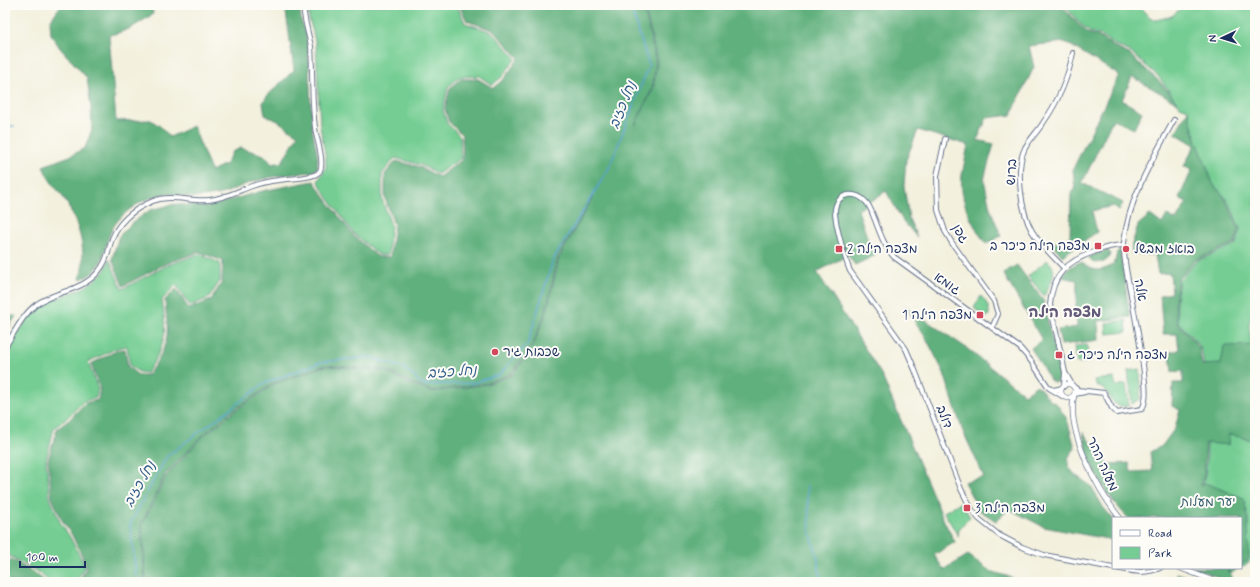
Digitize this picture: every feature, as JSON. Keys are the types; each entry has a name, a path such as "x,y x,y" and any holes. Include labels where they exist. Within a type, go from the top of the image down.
{"street":[{"path":"5,347 20,322 28,312 38,304 53,296 79,286 98,273 106,261 117,228 120,223 135,210 163,198 194,201 222,198 253,186 278,180 314,176 319,173 322,167 315,126 311,46 304,20 303,5"},
{"name":"ברוש","path":"1064,268 1036,237 1029,223 1021,192 1021,163 1025,148 1044,122 1058,98 1068,73 1073,53"},
{"name":"אלה","path":"1073,386 1078,390 1104,393 1112,408 1117,413 1142,409 1145,401 1145,381 1141,348 1125,265 1124,245 1129,218 1139,188 1150,164 1174,120"},
{"name":"גפן","path":"945,139 936,176 938,210 952,243 994,301 998,314 992,328"},
{"name":"גומא","path":"843,196 859,196 867,203 888,251 894,257 1026,354 1049,388"},
{"name":"דולב","path":"843,196 836,204 835,210 848,268 860,287 906,349 961,489 972,510 988,527 1004,538 1022,547 1044,555 1112,568"},
{"path":"1065,398 1074,395 1073,386 1065,372 1050,305 1053,287 1059,274 1071,262 1107,247 1124,245"},
{"path":"1065,372 1061,393 1065,398"},
{"path":"1049,388 1054,390 1069,384 1073,386"},
{"path":"1049,388 1065,398"},
{"name":"אלה","path":"1074,395 1089,392"},
{"name":"מעלה ההר","path":"1073,414 1072,404 1074,395"},
{"name":"מעלה ההר","path":"1065,398 1071,406 1083,454 1094,479 1108,503 1119,517"},
{"name":"דולב","path":"1120,569 1137,572 1149,572 1157,569"},
{"path":"1149,572 1152,569"},
{"path":"1184,569 1217,582"}],"green space":[{"path":"61,5 152,5 153,14 127,30 109,35 116,121 151,120 161,127 170,137 193,126 211,171 226,164 232,152 241,148 264,155 272,164 282,162 298,135 278,121 265,115 263,102 267,96 294,70 285,5 300,5 301,21 306,34 308,47 312,127 318,159 317,169 312,172 248,183 218,195 194,197 164,194 144,201 123,215 118,221 110,233 103,257 99,264 89,275 80,279 83,259 81,238 78,228 65,200 53,185 43,166 70,156 85,148 92,129 87,78 60,48 51,34 50,21"},
{"path":"308,5 457,5 465,23 492,32 516,58 502,77 492,85 479,76 459,77 448,87 443,110 447,123 460,136 461,158 438,174 421,165 395,158 382,174 382,199 391,225 388,255 379,255 354,234 328,198 318,181 326,167 326,159 320,126 316,46 309,19"},
{"path":"459,5 1061,5 1088,33 1098,36 1116,48 1129,54 1160,82 1178,103 1132,77 1122,100 1142,112 1134,129 1113,119 1082,183 1123,203 1119,211 1113,206 1092,211 1097,232 1062,256 1052,243 1070,240 1071,192 1075,191 1073,169 1119,75 1065,42 1029,46 1034,67 1011,115 987,118 977,140 994,144 984,179 990,208 1001,236 986,244 971,220 968,212 963,194 962,175 968,145 918,130 906,160 904,186 909,219 917,237 903,221 886,191 858,210 869,243 876,255 855,265 848,255 817,272 881,374 945,523 955,542 934,555 944,570 968,555 990,571 1013,578 1013,582 146,582 142,525 166,476 203,436 232,413 274,384 325,366 385,371 410,384 432,392 487,384 512,375 534,344 547,310 559,258 593,197 558,257 546,310 533,344 511,374 487,383 432,391 411,383 385,370 325,365 274,383 231,412 203,435 165,475 141,525 145,582 79,582 87,566 52,498 48,460 57,429 69,420 85,403 98,400 100,389 91,364 118,350 125,349 128,367 138,375 148,375 161,354 166,341 167,326 165,300 176,289 189,309 211,300 222,282 223,261 199,252 167,263 123,286 112,259 119,236 132,223 150,210 175,204 207,207 262,191 314,181 353,235 378,257 390,257 394,225 385,198 385,174 396,161 420,167 439,177 463,159 462,135 449,122 445,109 450,88 460,79 478,79 493,88 504,79 519,58 493,30 467,21","holes":["642,7 647,17 657,62 653,89 635,125 652,89 656,62 646,17"]},
{"path":"1064,5 1138,5 1148,16 1156,20 1172,16 1184,5 1255,5 1255,303 1249,324 1251,343 1255,343 1255,560 1252,560 1242,567 1242,517 1239,517 1200,493 1205,476 1207,456 1206,396 1203,358 1200,346 1178,322 1176,301 1179,280 1197,261 1236,244 1240,229 1225,197 1213,184 1194,133 1188,109 1180,106 1158,76 1129,51 1116,46 1100,35 1090,32 1080,24"},
{"name":"יער מעלות","path":"1188,111 1194,133 1213,184 1224,197 1239,229 1235,243 1196,260 1178,279 1175,301 1177,322 1199,347 1202,365 1221,364 1224,346 1255,345 1255,441 1229,434 1228,445 1206,443 1204,476 1201,485 1205,483 1244,498 1248,518 1249,559 1242,564 1242,517 1127,517 1105,489 1093,468 1085,444 1083,432 1101,457 1109,464 1129,463 1131,472 1152,471 1150,452 1162,446 1175,428 1180,410 1172,406 1173,383 1183,383 1183,371 1172,372 1170,352 1179,350 1177,334 1163,334 1160,295 1172,293 1170,273 1158,274 1155,255 1132,254 1132,244 1138,225 1150,215 1162,224 1167,215 1176,220 1187,202 1179,198 1192,170 1184,166 1195,145 1175,133"},
{"path":"1120,249 1130,317 1098,321 1099,340 1061,345 1058,330 1077,327 1077,280 1061,277 1075,264 1081,262 1090,268 1098,270 1111,266 1115,262 1117,252"},
{"path":"1108,250 1110,253 1109,258 1104,262 1094,263 1088,257"},
{"path":"199,254 220,263 220,281 209,298 190,306 176,285 162,300 165,326 163,341 158,354 147,373 139,372 130,366 127,346 117,348 88,362 98,389 96,398 84,401 67,418 54,428 46,460 50,498 60,522 70,537 85,566 76,582 50,582 38,572 10,556 5,563 5,352 33,311 48,302 83,288 95,280 105,270 109,259 122,289 168,265"},
{"path":"1047,260 1054,271 1044,296 1028,276"},
{"path":"1017,265 1043,300 1060,375 1059,381 1054,383 1050,380 1031,348 1042,340 1003,273"},
{"path":"981,296 989,309 989,315 986,318 974,308"},
{"path":"905,306 965,347 1024,394 1037,385 1051,401 1056,403 1067,419 1075,448 1068,458 1069,467 1075,475 1091,486 1103,507 1112,518 1112,540 1044,527 1009,509 996,521 979,510 964,482 984,477 962,429 944,373 926,338"},
{"path":"5,314 8,316 16,316 5,333"},
{"path":"1126,320 1127,332 1107,334 1106,323"},
{"path":"1087,345 1089,362 1077,363 1075,346"},
{"path":"1140,369 1140,399 1132,404 1128,371"},
{"path":"1114,378 1116,386 1126,384 1129,406 1120,406 1114,403 1107,392 1101,387 1097,386 1094,380"},
{"path":"961,502 970,517 959,529 958,536 944,512"},
{"path":"11,559 46,582 5,582 5,567"},
{"path":"1197,569 1237,569 1232,573 1227,571 1231,574 1231,582"},
{"path":"1177,573 1202,582 1178,582"}],"waterway":[{"name":"נחל כזיב","path":"137,582 130,524 167,456 265,383 321,362 370,357 404,368 423,385 472,383 499,375 528,343 553,260 609,168 649,65 630,5"},
{"path":"5,126 14,126"},
{"path":"807,486 810,532 817,555 821,582"}],"place":[{"name":"מצפה הילה כיכר ב","path":"1098,246"},
{"name":"מצפה הילה 2","path":"839,249"},
{"name":"בואז מבשל","path":"1126,249"},
{"name":"מצפה הילה 1","path":"980,315"},
{"name":"שכבות גיר","path":"495,352"},
{"name":"מצפה הילה כיכר ג","path":"1059,355"},
{"name":"מצפה הילה 3","path":"967,508"}],"district":[{"name":"מצפה הילה","path":"1065,313"}]}
